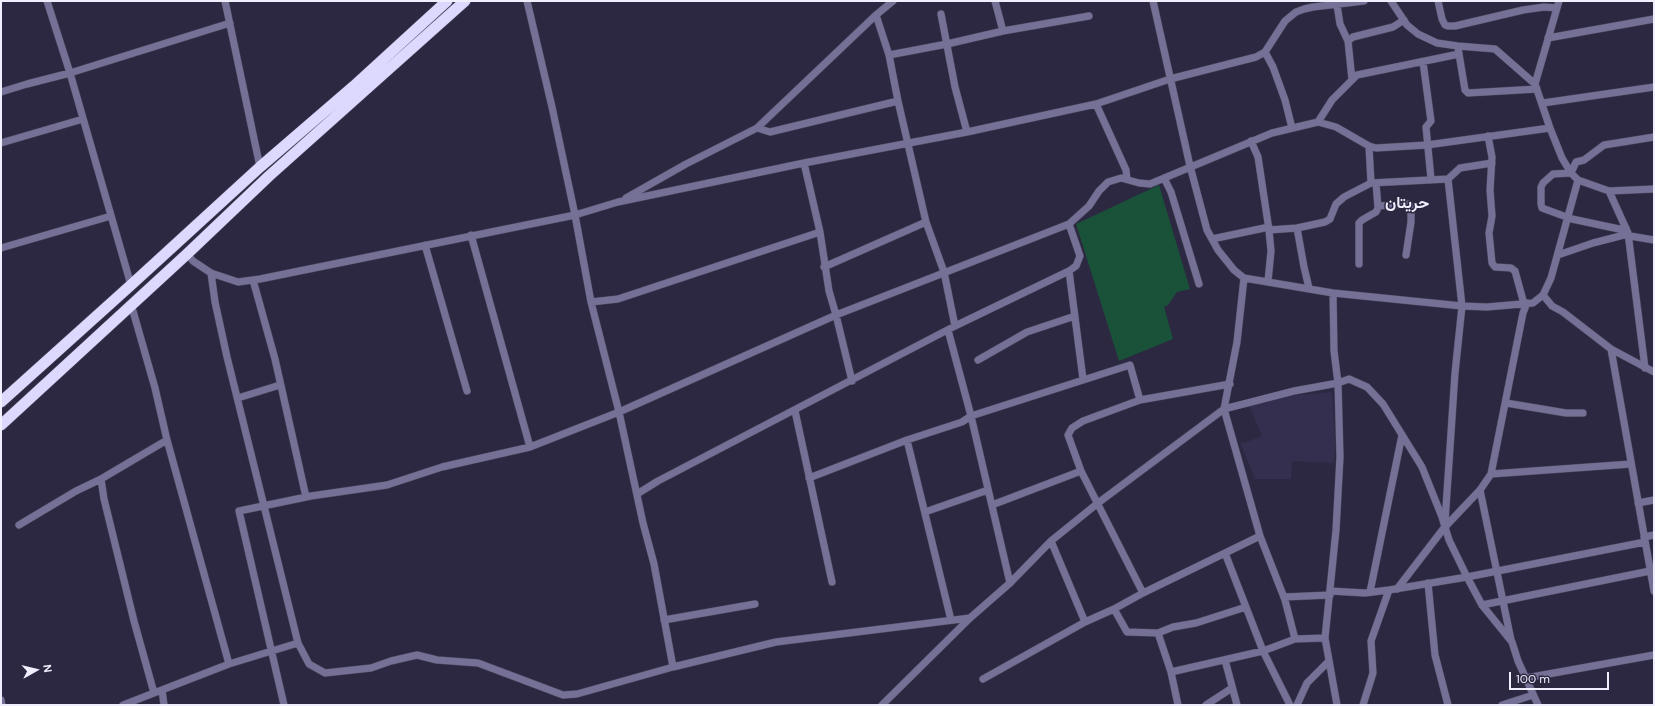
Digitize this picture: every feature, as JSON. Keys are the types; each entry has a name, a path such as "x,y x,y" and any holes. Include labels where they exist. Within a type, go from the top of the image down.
{"highway":[{"path":"1,402 131,286 260,167 354,86 447,1"},
{"path":"1,425 197,245 269,176 465,1"},
{"path":"187,234 197,245"},
{"path":"168,251 178,262"}],"street":[{"path":"47,1 70,73 131,286"},
{"path":"225,1 260,167"},
{"path":"527,1 575,215 591,302 619,412 654,564 673,667"},
{"path":"618,202 686,164 757,128 876,15 893,1"},
{"path":"995,1 1003,31"},
{"path":"1152,1 1190,166 1207,230 1218,250 1234,270 1244,278 1333,293 1462,306 1487,307 1533,303 1543,295 1551,278 1578,180"},
{"path":"187,254 193,261 211,273 238,282 253,280 575,215 618,202 804,163 967,132 1096,104 1170,80 1256,57 1265,52 1285,21 1304,9 1324,3 1337,5 1348,2 1364,1"},
{"path":"1391,1 1408,25 1418,34 1437,43 1495,49 1536,87 1562,158 1570,173 1578,180 1609,192 1654,189"},
{"path":"1438,1 1442,19 1445,25 1448,26 1455,26 1523,10 1558,4 1536,87"},
{"path":"1337,5 1340,24 1348,41 1352,80"},
{"path":"941,14 955,87 967,132"},
{"path":"876,15 889,55 926,222 944,272 955,326"},
{"path":"889,55 1003,31 1089,16"},
{"path":"1548,38 1654,19"},
{"path":"1348,41 1353,37 1393,27 1404,20"},
{"path":"1,92 70,73 230,23"},
{"path":"1458,46 1465,90 1468,93 1536,87"},
{"path":"1265,52 1273,67 1285,100 1292,128"},
{"path":"1318,122 1332,100 1357,74 1459,54"},
{"path":"1423,62 1431,121 1426,126 1431,179"},
{"path":"1543,103 1654,87"},
{"path":"757,128 770,132 898,101"},
{"path":"1096,104 1126,170 1127,179"},
{"path":"1,144 83,119"},
{"path":"284,705 270,652 239,511 306,497 387,485 442,467 530,447 619,412 836,315 1069,224 1088,206 1108,182 1121,178 1139,183 1150,184 1272,133 1318,122 1336,127 1369,146 1376,148 1427,145 1550,128"},
{"path":"1397,589 1444,528 1480,490 1491,474 1506,403 1526,303 1515,271 1511,268 1495,267 1492,263 1490,233 1492,216 1490,197 1492,150 1488,136"},
{"path":"1570,173 1576,162 1584,160 1604,145 1654,137"},
{"path":"1251,141 1258,157 1269,229 1270,251 1268,281"},
{"path":"1359,264 1359,223 1376,212 1378,206 1369,146"},
{"path":"1212,239 1269,229 1297,228 1330,220 1336,204 1344,197 1374,183 1448,179 1460,168 1492,162"},
{"path":"804,163 820,232 824,267 829,290 852,381"},
{"path":"1570,173 1552,174 1543,183 1541,187 1542,208 1567,218 1619,229 1626,228"},
{"path":"1164,178 1171,192 1199,284"},
{"path":"1444,528 1455,374 1462,306 1448,179"},
{"path":"1609,192 1626,228 1628,236 1645,368"},
{"path":"1378,206 1408,204 1410,206 1411,222 1406,255"},
{"path":"1,248 111,216"},
{"path":"824,267 926,222"},
{"path":"637,494 658,481 795,411 955,326 1069,271 1076,266 1080,256 1069,224"},
{"path":"1297,228 1309,288"},
{"path":"591,302 618,299 820,232"},
{"path":"471,235 530,447"},
{"path":"1558,255 1593,243 1624,236 1654,240"},
{"path":"425,245 467,391"},
{"path":"1069,271 1083,379"},
{"path":"211,273 217,309 263,506 298,643 309,664 325,673 371,668 391,661 417,655 437,660 478,663 563,695 577,694 673,667 776,642 970,618"},
{"path":"1244,278 1237,342 1224,409 1260,536 1284,597 1295,639"},
{"path":"253,280 289,416 306,497"},
{"path":"1333,293 1334,351 1338,382 1340,457 1336,530 1325,638 1337,705"},
{"path":"1543,295 1552,306 1563,312 1611,349 1654,372"},
{"path":"131,304 155,388 167,440 198,545 229,664"},
{"path":"978,360 1027,332 1075,316"},
{"path":"948,330 971,416 1010,583"},
{"path":"1611,349 1654,591"},
{"path":"809,478 907,440 962,422 971,416 1130,365 1140,400"},
{"path":"882,705 970,618 1010,583 1050,541 1098,503 1224,409 1349,379 1367,387 1384,404 1422,467 1442,517 1444,528 1467,578 1482,606 1512,642"},
{"path":"1143,593 1081,471 1068,436 1072,428 1083,421 1140,400 1230,384"},
{"path":"238,398 280,385"},
{"path":"1506,403 1566,413 1583,414"},
{"path":"795,411 832,582"},
{"path":"1370,592 1402,435"},
{"path":"19,524 76,491 101,479 167,440"},
{"path":"907,440 951,620"},
{"path":"1491,474 1632,464"},
{"path":"992,505 1081,471"},
{"path":"101,479 104,499 132,614 154,693"},
{"path":"925,512 988,490"},
{"path":"1480,490 1502,602 1512,642 1538,705"},
{"path":"1638,503 1654,500"},
{"path":"1284,597 1330,593 1370,592 1467,578 1645,540 1654,535"},
{"path":"983,679 1084,622 1114,609 1143,593 1260,536"},
{"path":"1050,541 1084,622"},
{"path":"1225,554 1263,651 1290,705"},
{"path":"1482,606 1651,568"},
{"path":"1428,583 1435,655 1448,705"},
{"path":"1363,705 1373,673 1371,641 1389,590"},
{"path":"664,620 755,604"},
{"path":"1114,609 1127,632 1158,633 1173,627 1196,624 1246,607"},
{"path":"1158,633 1171,672 1178,705"},
{"path":"1171,672 1263,651 1295,639 1325,638"},
{"path":"123,705 229,664 298,643"},
{"path":"1526,678 1654,656"},
{"path":"1225,660 1237,705"},
{"path":"1297,705 1307,684 1329,661"},
{"path":"1206,705 1232,688"},
{"path":"162,690 164,705"},
{"path":"1502,705 1533,695"},
{"path":"1,700 2,705"}],"shaded area":[{"path":"1332,392 1335,438 1334,463 1292,461 1291,479 1255,479 1240,442 1244,443 1262,436 1249,406 1288,396"}],"green space":[{"path":"1159,185 1190,289 1177,292 1168,305 1164,307 1173,339 1119,361 1076,224"}],"district":[{"name":"حريتان","path":"1407,204"}]}
